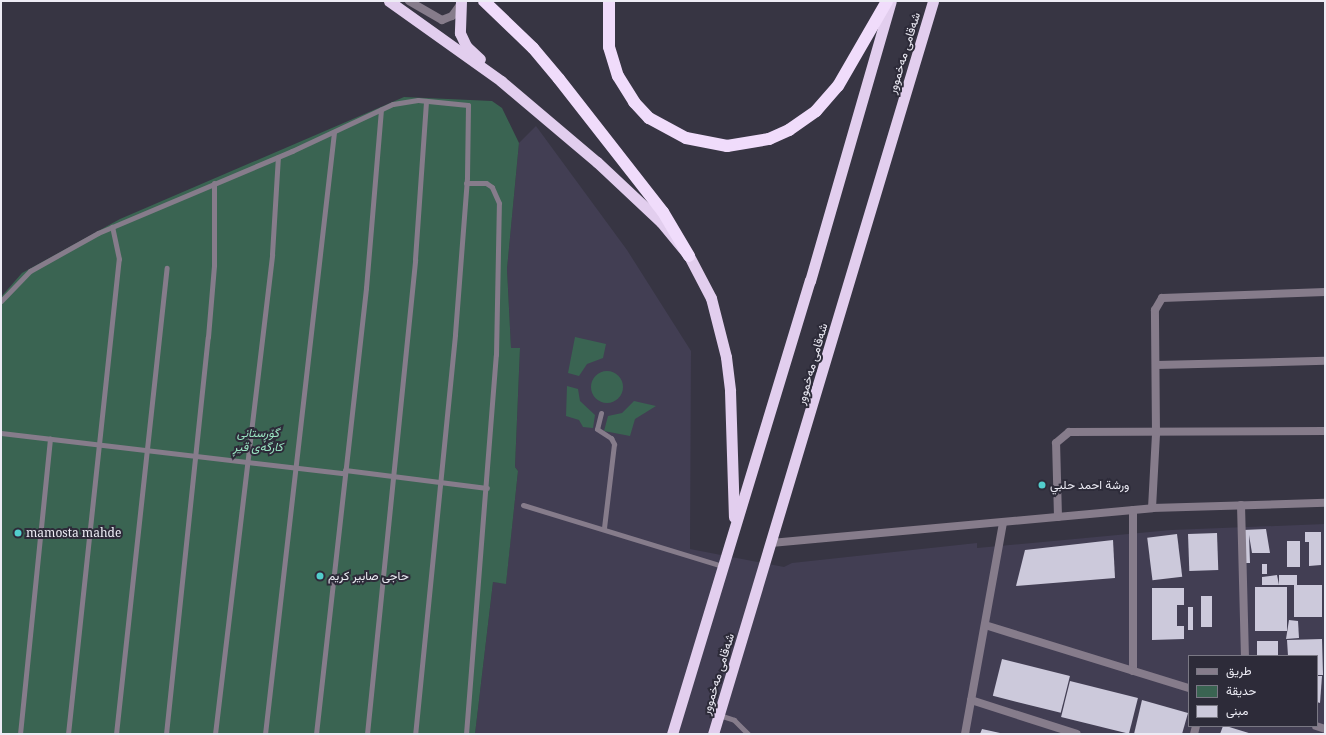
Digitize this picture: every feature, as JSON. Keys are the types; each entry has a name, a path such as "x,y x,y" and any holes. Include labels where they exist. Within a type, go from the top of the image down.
{"highway":[{"path":"389,1 501,81 632,192 689,256"},
{"path":"484,1 533,48 663,212 689,256 711,298 726,357 730,391 735,527"},
{"path":"609,1 609,47 618,76 634,102 649,118 686,138 727,146 770,139 790,130 816,110 838,86 887,1"},
{"name":"شەقامی مەخموور","path":"672,734 810,281 891,1"},
{"name":"شەقامی مەخموور","path":"713,734 933,1"},
{"path":"461,3 460,33 463,41 501,81"}],"street":[{"path":"409,1 442,20 452,16 461,3"},
{"path":"1152,508 1156,434 1155,310 1162,298 1325,292"},
{"path":"1156,365 1325,360"},
{"path":"1058,517 1056,444 1069,432 1156,434 1325,431"},
{"path":"771,543 1152,508 1325,503"},
{"path":"1240,506 1245,655"},
{"path":"1133,510 1133,671"},
{"path":"965,734 1003,522"},
{"path":"985,626 1188,688"},
{"path":"971,700 1077,734"}],"lane":[{"path":"1,302 30,271 112,227 278,157 402,101 426,101 468,105 466,183 442,482 415,734"},
{"path":"367,734 415,259 426,101"},
{"path":"316,734 369,257 381,110"},
{"path":"265,734 294,467 334,132"},
{"path":"215,734 276,215 278,157"},
{"path":"166,734 196,456 214,265 214,183"},
{"path":"466,183 486,183 492,187 499,202 496,355 487,488 466,702 466,734"},
{"path":"68,734 119,259 112,227"},
{"path":"116,734 167,268"},
{"path":"601,413 596,429 611,438 614,444 604,528"},
{"path":"1,433 247,462 394,476 487,488"},
{"path":"20,734 50,439"},
{"path":"523,505 604,528 722,566"},
{"path":"719,715 734,720 748,734"}],"shaded area":[{"path":"536,126 627,250 691,351 690,549 784,567 792,563 977,543 977,548 1171,530 1325,524 1325,734 475,734 493,582 506,583 518,471 515,467 520,348 511,348 507,269 519,143"}],"green space":[{"name":"گۆڕستانی کارگەی قیڕ","path":"404,97 492,101 502,108 519,143 507,269 511,348 520,348 515,467 518,471 506,584 493,582 475,734 1,734 1,297 22,273 120,219"},
{"path":"575,337 606,344 603,358 587,364 579,376 568,373"},
{"path":"607,371 616,374 620,378 623,387 620,396 616,400 607,403 598,400 594,396 591,387 594,378 598,374"},
{"path":"567,386 578,389 580,401 595,415 593,428 583,427 579,420 566,416"},
{"path":"634,401 656,406 635,419 630,436 604,431 608,416 622,413"}],"building":[{"path":"1266,529 1270,553 1252,553 1249,535 1250,563 1244,563 1243,530"},
{"path":"1305,532 1321,532 1321,565 1309,566 1309,542 1305,542"},
{"path":"1217,533 1218,570 1189,571 1188,534"},
{"path":"1177,534 1182,577 1152,580 1147,538"},
{"path":"1113,540 1115,578 1016,586 1025,550"},
{"path":"1287,541 1300,541 1300,567 1287,567"},
{"path":"1262,564 1267,564 1267,574 1262,574"},
{"path":"1277,575 1279,585 1262,585 1262,577"},
{"path":"1279,575 1297,575 1297,585 1279,585"},
{"path":"1294,585 1322,585 1322,617 1294,617"},
{"path":"1255,587 1287,587 1287,631 1255,631"},
{"path":"1152,588 1184,588 1184,605 1177,605 1177,626 1184,626 1184,639 1152,640"},
{"path":"1201,596 1212,596 1212,627 1201,627"},
{"path":"1188,607 1193,607 1193,630 1188,630"},
{"path":"1289,620 1298,621 1299,638 1286,639"},
{"path":"1322,639 1323,675 1318,675 1318,655 1288,655 1287,640"},
{"path":"1257,641 1278,641 1278,655 1257,655"},
{"path":"1002,659 1070,676 1061,713 993,696"},
{"path":"1318,676 1322,676 1320,703 1318,702"},
{"path":"1070,681 1138,698 1129,734 1061,717"},
{"path":"1142,700 1188,713 1182,734 1134,734"},
{"path":"1223,727 1229,727 1252,734 1220,734"},
{"path":"982,729 1000,733 1000,734 980,734"}],"place":[{"name":"ورشة احمد حلبي","path":"1042,485"},
{"name":"mamosta mahde","path":"18,533"},
{"name":"حاجی صابیر کریم","path":"320,576"}]}
